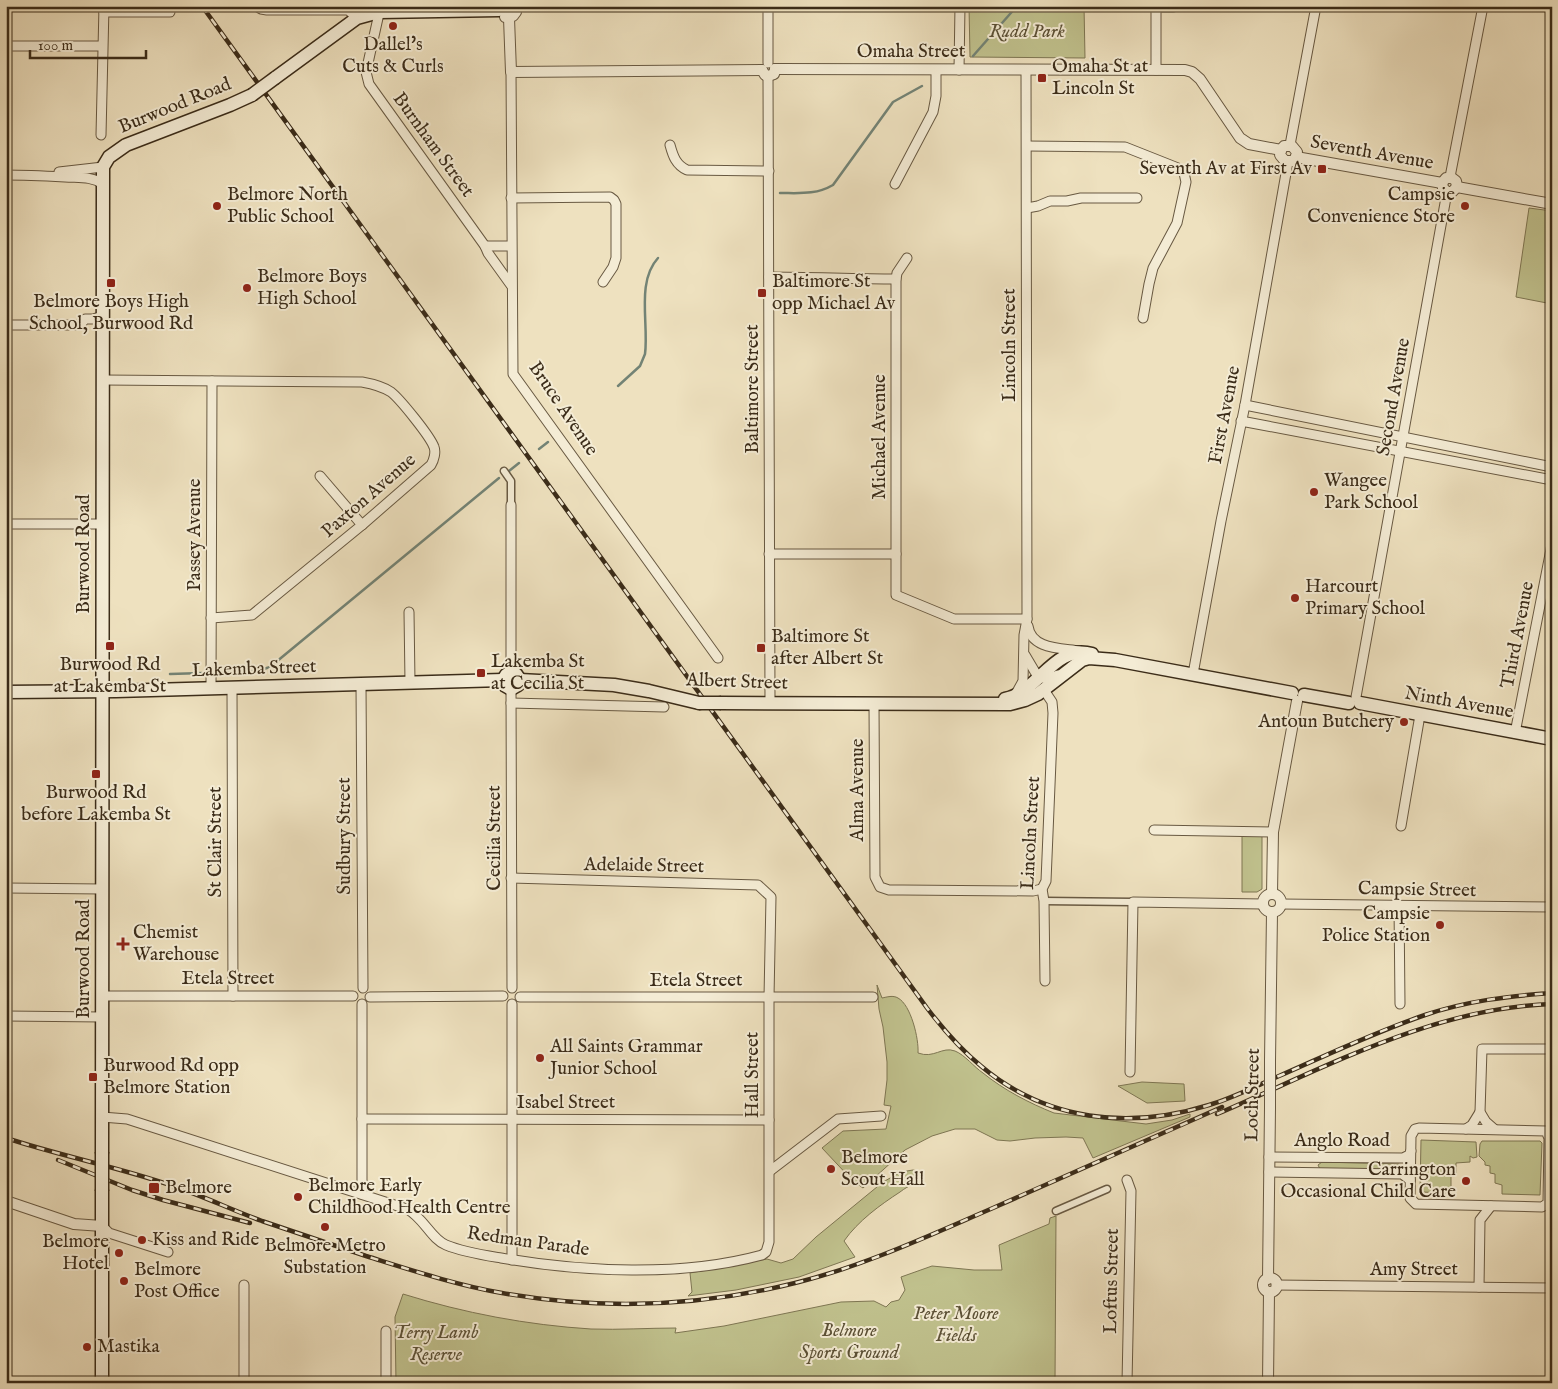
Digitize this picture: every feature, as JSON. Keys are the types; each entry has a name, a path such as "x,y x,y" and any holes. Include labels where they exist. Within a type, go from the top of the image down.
{"main road":[{"name":"Burwood Road","path":"102,1383 103,166 109,157 126,145 252,95 357,18 380,9 503,11"},
{"name":"Albert Street","path":"955,704 1008,698 1026,689 1060,659 1071,654 1088,652 1115,660"},
{"name":"Albert Street","path":"511,680 614,685 699,703 955,704 1018,702 1031,698 1044,690 1082,660 1089,658 1115,660"},
{"name":"Ninth Avenue","path":"1115,660 1298,696 1355,701 1552,739"},
{"name":"Lakemba Street","path":"6,692 211,689 511,680"}],"street":[{"path":"256,6 267,10 348,10 357,18"},
{"path":"503,11 515,14 516,6"},
{"name":"Baltimore Street","path":"768,6 770,703"},
{"path":"960,6 960,70"},
{"path":"1285,148 1296,149 1292,159 1281,158 1285,148 1316,6"},
{"name":"Second Avenue","path":"1355,701 1446,184 1483,6"},
{"path":"1156,70 1154,7 1173,7"},
{"path":"101,135 104,9 170,12"},
{"name":"Burnham Street","path":"380,9 366,72 369,84 511,285"},
{"name":"Bruce Avenue","path":"503,11 511,72 513,374 718,658"},
{"path":"6,46 102,46"},
{"path":"894,184 933,112 936,96 936,70"},
{"name":"Lincoln Street","path":"1008,698 1022,685 1026,619 1026,70"},
{"name":"Omaha Street","path":"511,72 1185,70 1192,72 1200,79 1240,138 1248,144 1285,148"},
{"path":"670,145 675,160 682,168 687,170 769,171"},
{"path":"1026,146 1125,147 1175,167 1184,173 1186,180 1177,223 1154,268 1143,318"},
{"name":"Seventh Avenue","path":"1292,159 1446,184 1456,181 1457,187 1552,204"},
{"name":"First Avenue","path":"1193,674 1292,159"},
{"path":"50,175 103,166"},
{"path":"6,176 50,175 88,178 103,184"},
{"path":"511,198 593,197 614,200 616,204 616,258 613,267 603,282"},
{"path":"1027,208 1050,201 1067,201 1081,198 1137,198"},
{"path":"485,246 511,246"},
{"name":"Michael Avenue","path":"907,258 897,273 896,279 896,595 954,619 1026,619"},
{"path":"769,276 896,279"},
{"path":"6,325 80,325 85,319 103,316"},
{"name":"Paxton Avenue","path":"103,380 362,382 380,385 404,404 435,448 434,461 362,525 252,615 211,618"},
{"name":"Passey Avenue","path":"211,689 212,381"},
{"path":"1245,405 1552,467"},
{"path":"1242,421 1552,480"},
{"name":"Cecilia Street","path":"504,471 510,481 511,505 512,988"},
{"path":"320,476 362,525"},
{"path":"6,524 103,524"},
{"name":"Third Avenue","path":"1515,733 1552,544"},
{"path":"769,554 896,554"},
{"path":"409,612 410,682"},
{"name":"Lincoln Street","path":"1026,619 1030,634 1035,641 1045,645 1088,652"},
{"path":"1024,651 1038,677 1048,679 1071,667"},
{"name":"Sudbury Street","path":"360,684 363,988"},
{"name":"St Clair Street","path":"232,688 233,996"},
{"name":"Lincoln Street","path":"1044,690 1053,705 1046,881 1042,889 1044,901 1045,981"},
{"path":"1272,894 1273,832 1298,696"},
{"name":"Albert Street","path":"511,703 664,707"},
{"name":"Alma Avenue","path":"874,703 875,877 880,887 888,890 1033,891 1042,889"},
{"path":"1401,826 1420,715"},
{"path":"1154,830 1273,832"},
{"name":"Adelaide Street","path":"511,878 758,885 771,897"},
{"path":"6,888 102,889"},
{"path":"1272,894 1279,897 1282,904 1277,911 1272,912 1265,909 1263,904 1266,896 1272,894"},
{"name":"Hall Street","path":"766,1252 769,1242 770,1171 769,997 771,897"},
{"path":"1044,901 1263,904"},
{"path":"1130,1072 1133,902"},
{"name":"Campsie Street","path":"1282,904 1552,907"},
{"path":"1399,906 1400,1004"},
{"name":"Loch Street","path":"1268,1383 1271,1285 1269,1157 1272,912"},
{"path":"363,988 367,990 370,997 368,1001 362,1004 355,1001 353,996 357,989 363,988"},
{"path":"512,988 518,992 520,997 518,1001 512,1004 507,1003 503,996 507,989 512,988"},
{"name":"Etela Street","path":"103,996 353,996"},
{"path":"370,997 503,996"},
{"name":"Etela Street","path":"520,997 873,997"},
{"path":"362,1004 362,1194"},
{"path":"512,1004 512,1260"},
{"path":"6,1016 102,1017"},
{"path":"1466,1129 1474,1122 1480,1112 1482,1049 1552,1049"},
{"path":"1480,1112 1486,1122 1494,1129"},
{"path":"770,1171 838,1119 881,1116"},
{"name":"Redman Parade","path":"102,1117 126,1119 407,1209 415,1213 436,1238 446,1245 512,1260 575,1268 681,1268 724,1263 762,1255 766,1252"},
{"name":"Isabel Street","path":"362,1119 769,1120"},
{"path":"1415,1129 1466,1129 1546,1131 1549,1138 1550,1182 1548,1200 1545,1205 1469,1206 1416,1204 1410,1198 1411,1136 1415,1129"},
{"name":"Anglo Road","path":"1269,1157 1403,1158 1409,1155 1411,1151"},
{"name":"Anglo Road","path":"1269,1172 1402,1174 1410,1180"},
{"name":"Loftus Street","path":"1127,1180 1131,1191 1127,1383"},
{"path":"1056,1211 1107,1189"},
{"path":"6,1201 74,1224 102,1226 109,1233 168,1252"},
{"path":"1469,1206 1480,1220"},
{"path":"1479,1287 1480,1220 1491,1206"},
{"path":"244,1285 244,1383"},
{"name":"Amy Street","path":"1271,1285 1552,1288"},
{"path":"386,1331 386,1383"}],"green space":[{"name":"Rudd Park","path":"969,6 1084,6 1085,58 970,57"},
{"path":"1529,208 1552,211 1552,304 1516,297"},
{"path":"1242,834 1262,834 1262,889 1257,892 1242,892"},
{"path":"877,985 882,998 896,997 907,1008 916,1031 918,1053 929,1055 946,1050 955,1051 999,1085 1017,1096 1054,1113 1146,1124 1172,1120 1190,1114 1190,1117 1093,1158 1083,1138 1035,1138 1010,1141 997,1140 975,1129 955,1129 932,1136 905,1150 863,1188 853,1181 822,1148 843,1131 886,1129 891,1106 884,1105 887,1062"},
{"path":"1142,1082 1184,1084 1185,1101 1147,1103 1118,1086"},
{"path":"1421,1140 1476,1142 1477,1157 1473,1158 1470,1156 1470,1162 1456,1163 1456,1173 1451,1173 1451,1193 1420,1192"},
{"path":"1482,1141 1540,1141 1542,1143 1540,1195 1502,1194 1502,1185 1495,1183 1495,1174 1490,1173 1490,1166 1485,1165 1485,1162 1479,1156"},
{"path":"1322,1162 1399,1164 1402,1168 1399,1170 1320,1169 1318,1165"},
{"path":"913,1170 922,1172 918,1179 870,1214 844,1241 855,1257 799,1277 736,1290 688,1296 692,1292 690,1273 767,1259 781,1263 793,1259 816,1237 883,1182 901,1172"},
{"path":"1056,1216 1055,1383 396,1383 395,1317 403,1294 449,1307 519,1321 591,1329 676,1328 675,1333 724,1326 841,1302 874,1301 886,1307 891,1302 899,1300 905,1290 901,1277 932,1266 974,1270 1002,1270 999,1245 1049,1224 1050,1218"}],"waterway":[{"path":"973,56 1017,6"},
{"path":"780,193 814,192 833,185 893,102 922,86"},
{"path":"618,386 640,366 645,354 645,291 651,268 658,258"},
{"path":"539,449 548,442"},
{"path":"509,471 519,463"},
{"path":"222,672 257,671 270,667 499,478"},
{"path":"170,674 203,673"}],"railway":[{"path":"202,6 927,1008 966,1053 981,1066 1006,1084 1033,1099 1061,1109 1089,1116 1149,1117 1179,1113 1227,1099 1369,1036 1440,1010 1488,1000 1552,993"},
{"path":"1217,1114 1339,1060 1422,1028 1464,1016 1508,1008 1552,1004"},
{"path":"6,1138 152,1179 262,1221 417,1272 502,1293 575,1302 612,1304 686,1301 722,1297 795,1283 846,1268 896,1250 1222,1107"},
{"path":"58,1160 132,1190 250,1223"}],"place":[{"name":"Dallel's Cuts & Curls","path":"393,26"},
{"name":"Omaha St at Lincoln St","path":"1042,78"},
{"name":"Seventh Av at First Av","path":"1322,169"},
{"name":"Belmore North Public School","path":"217,206"},
{"name":"Campsie Convenience Store","path":"1465,206"},
{"name":"Belmore Boys High School, Burwood Rd","path":"111,283"},
{"name":"Belmore Boys High School","path":"247,288"},
{"name":"Baltimore St opp Michael Av","path":"762,293"},
{"name":"Wangee Park School","path":"1314,492"},
{"name":"Harcourt Primary School","path":"1295,598"},
{"name":"Burwood Rd at Lakemba St","path":"110,646"},
{"name":"Baltimore St after Albert St","path":"761,648"},
{"name":"Lakemba St at Cecilia St","path":"481,673"},
{"name":"Antoun Butchery","path":"1404,722"},
{"name":"Burwood Rd before Lakemba St","path":"96,774"},
{"name":"Campsie Police Station","path":"1440,925"},
{"name":"Chemist Warehouse","path":"123,944"},
{"name":"All Saints Grammar Junior School","path":"540,1058"},
{"name":"Burwood Rd opp Belmore Station","path":"93,1077"},
{"name":"Belmore Scout Hall","path":"831,1169"},
{"name":"Carrington Occasional Child Care","path":"1466,1181"},
{"name":"Belmore","path":"154,1188"},
{"name":"Belmore Early Childhood Health Centre","path":"298,1197"},
{"name":"Belmore Metro Substation","path":"325,1227"},
{"name":"Kiss and Ride","path":"142,1240"},
{"name":"Belmore Hotel","path":"119,1253"},
{"name":"Belmore Post Office","path":"124,1281"},
{"name":"Mastika","path":"87,1347"}],"park label":[{"name":"Peter Moore Fields","path":"956,1325"},
{"name":"Belmore Sports Ground","path":"849,1342"},
{"name":"Terry Lamb Reserve","path":"436,1344"}]}
